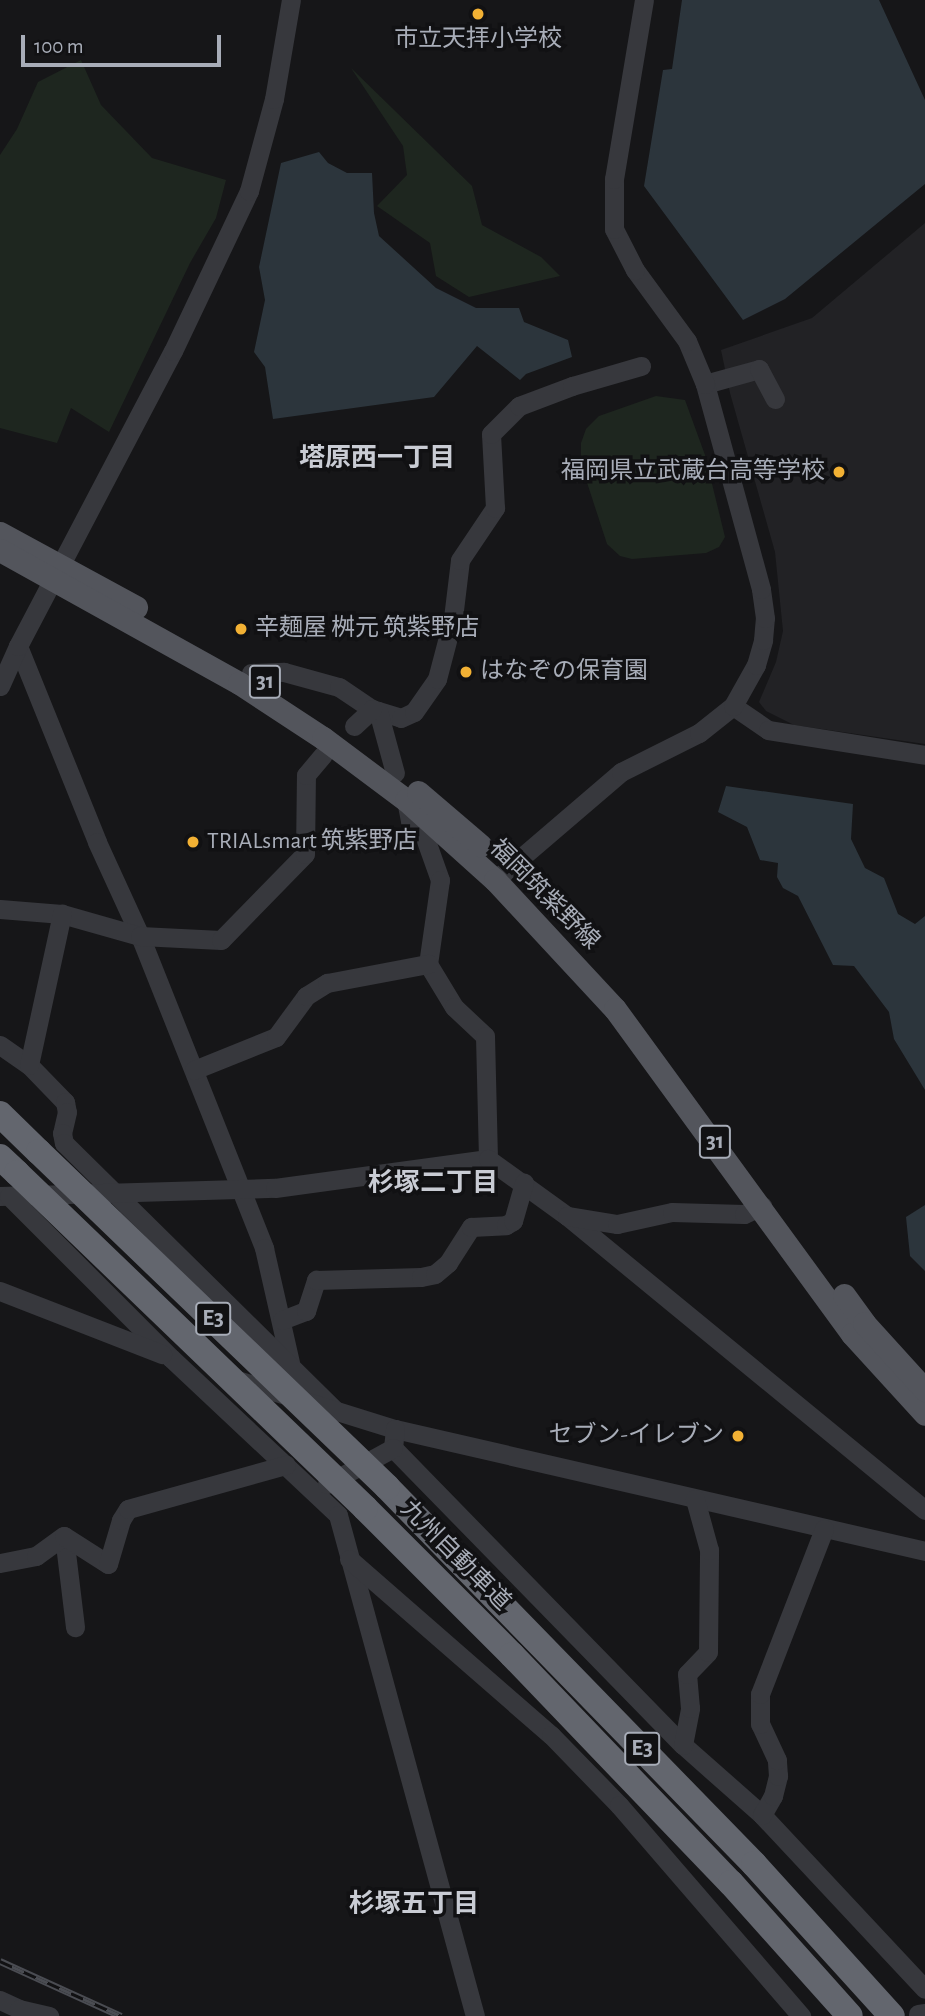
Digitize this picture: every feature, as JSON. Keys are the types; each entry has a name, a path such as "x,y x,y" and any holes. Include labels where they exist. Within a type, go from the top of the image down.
{"highway":[{"name":"九州自動車道","path":"0,1114 387,1487 754,1864 912,2014"},
{"name":"九州自動車道","path":"7,1180 365,1508 522,1665 731,1883 850,2016"}],"main road":[{"name":"福岡筑紫野線","path":"0,533 323,738 500,874 615,1009 762,1206 852,1334 925,1414"},
{"name":"福岡筑紫野線","path":"0,551 58,572 251,673 335,727 396,773 609,979 661,1044 864,1323 925,1390"}],"street":[{"path":"0,686 18,646 173,351 233,225 265,140 291,0"},
{"path":"500,874 621,772 699,733 733,706 756,665 765,618 761,589 705,384 687,341 635,270 614,229 614,179 643,0"},
{"path":"251,673 284,673 339,687 375,710 401,718 408,716 424,701 436,679 453,618 460,560 495,508 491,434 519,406 572,386 641,366"},
{"path":"705,384 759,369 775,399"},
{"path":"18,646 97,842 140,936 264,1248 290,1362"},
{"path":"733,706 768,730 925,755"},
{"path":"354,726 375,710"},
{"path":"375,710 396,773"},
{"path":"0,909 62,914 140,936 221,940 305,854 306,775 323,755"},
{"path":"406,800 410,821 424,835 440,880 428,964 454,1007 485,1036 488,1159"},
{"path":"29,1065 62,914"},
{"path":"194,1070 276,1037 306,996 327,983 428,964"},
{"path":"0,1045 29,1065 65,1102 67,1112 61,1138 64,1143 290,1362 338,1413"},
{"path":"7,1180 117,1193 240,1189 312,1185 447,1162 488,1159 567,1216 925,1510"},
{"path":"7,1180 171,1358 338,1514 475,2016"},
{"path":"282,1320 306,1311 316,1280 421,1277 435,1274 448,1263 471,1227 506,1225 513,1221 524,1184"},
{"path":"567,1216 617,1224 673,1212 744,1214 762,1206"},
{"path":"0,1291 171,1358 338,1413 394,1438 695,1499 925,1551"},
{"path":"313,1492 394,1438"},
{"path":"394,1438 683,1745 762,1815 925,1989"},
{"path":"64,1535 108,1563 121,1520 128,1509 286,1465"},
{"path":"683,1745 690,1708 687,1674 708,1652 709,1550 695,1499"},
{"path":"762,1815 773,1796 778,1776 777,1760 760,1724 760,1694 824,1529"},
{"path":"0,1563 36,1556 64,1535"},
{"path":"64,1535 75,1627"},
{"path":"349,1559 551,1735 619,1805 802,2016"},
{"path":"0,2000 19,2010 49,2016"}],"shaded area":[{"path":"682,0 879,0 925,100 925,184 785,299 743,320 644,186 663,70 672,69"},
{"path":"81,60 101,105 152,158 226,180 216,218 190,263 109,432 71,408 57,443 0,428 0,155 17,129 38,82"},
{"path":"351,68 472,186 482,225 541,257 560,276 469,297 436,276 430,243 377,206 407,175 403,146"},
{"path":"319,152 328,163 347,173 372,173 374,213 379,236 436,288 476,308 519,308 524,322 568,340 572,357 526,374 520,380 477,346 434,397 273,419 265,367 254,352 265,300 259,267 281,163"},
{"name":"福岡県立武蔵台高等学校","path":"925,223 925,744 794,725 766,711 759,702 776,662 783,631 775,552 730,393 721,350 812,318"},
{"path":"656,396 685,400 705,455 725,537 719,547 706,553 632,559 620,556 607,544 581,464 581,443 586,429 599,416"},
{"path":"726,786 853,804 851,839 865,868 884,878 898,914 915,924 925,916 925,1090 894,1039 889,1012 854,966 833,965 798,896 783,888 777,877 778,863 760,860 747,827 718,812"},
{"path":"925,1205 925,1271 910,1256 906,1217"}],"railway":[{"path":"0,1961 121,2016"}],"place":[{"name":"市立天拝小学校","path":"478,14"},
{"name":"福岡県立武蔵台高等学校","path":"839,472"},
{"name":"辛麺屋 桝元 筑紫野店","path":"241,629"},
{"name":"はなぞの保育園","path":"466,672"},
{"name":"TRIALsmart 筑紫野店","path":"193,842"},
{"name":"セブン-イレブン","path":"738,1436"}],"district":[{"name":"塔原西一丁目","path":"377,459"},
{"name":"杉塚二丁目","path":"433,1184"},
{"name":"杉塚五丁目","path":"414,1905"}]}
